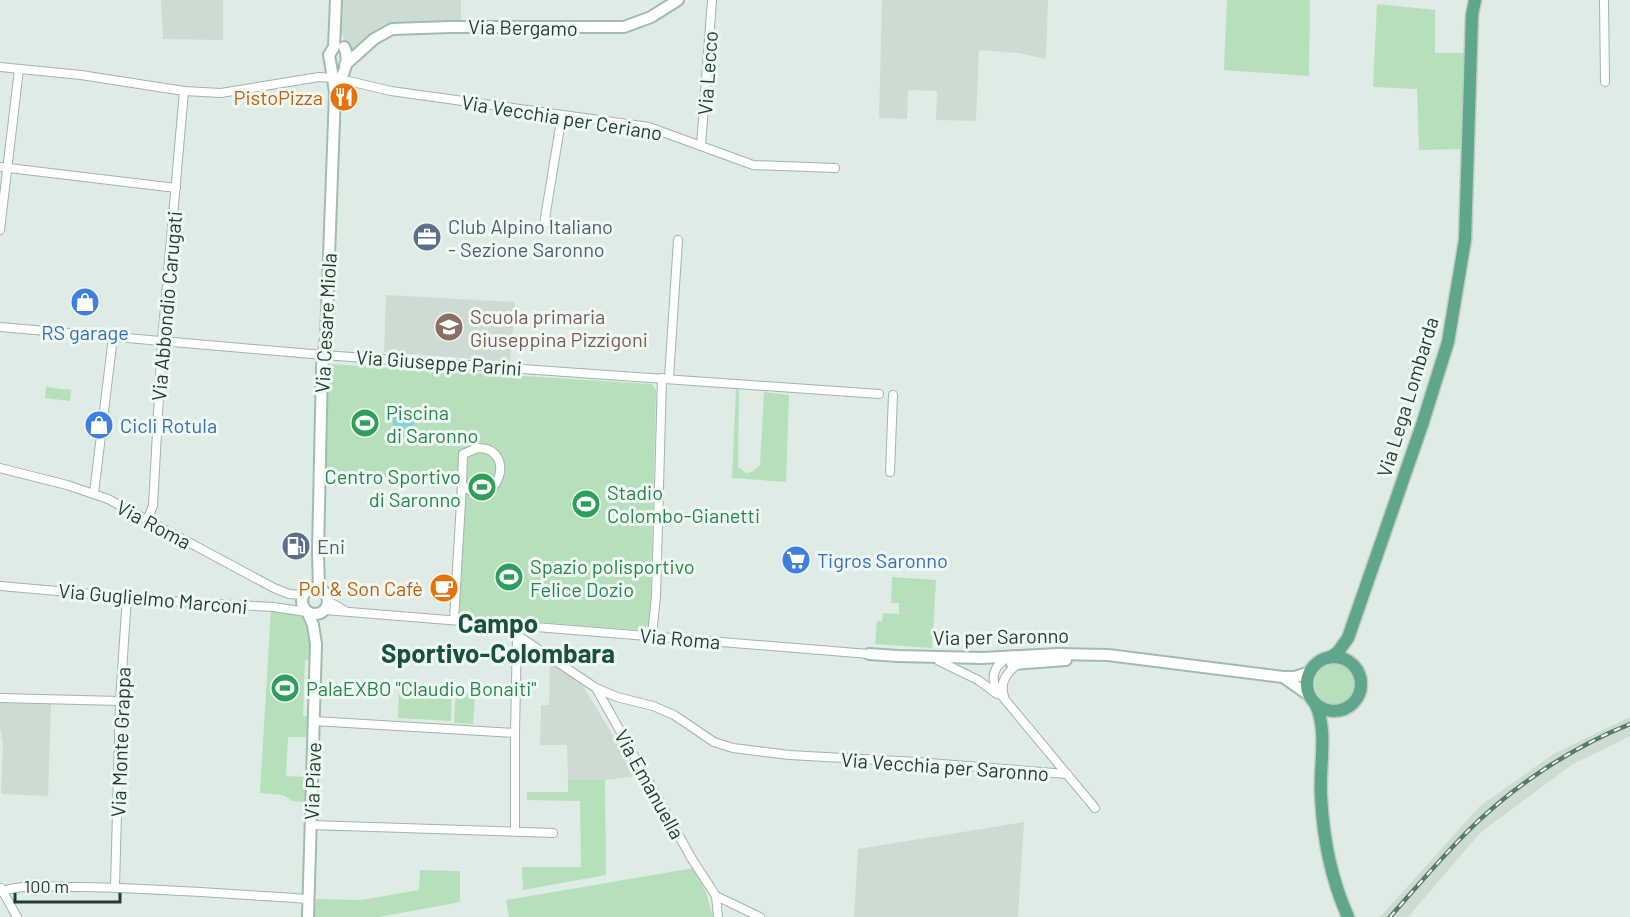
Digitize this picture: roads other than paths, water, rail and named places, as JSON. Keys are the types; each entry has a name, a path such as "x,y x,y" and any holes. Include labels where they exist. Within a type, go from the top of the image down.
{"main road":[{"name":"Via Lega Lombarda","path":"1468,0 1472,15"},
{"name":"Via Lega Lombarda","path":"1330,657 1338,652 1348,638 1422,425 1448,342 1465,240 1472,15 1475,0"},
{"path":"1322,745 1326,731 1334,719 1353,704 1359,694 1361,679 1350,659 1348,638"},
{"path":"1348,917 1331,868 1324,833 1320,714 1307,684 1310,672 1321,661 1330,657 1345,659 1355,667"},
{"path":"1313,700 1327,710 1344,709"}],"street":[{"path":"336,0 335,23 340,47 347,53 338,74"},
{"name":"Via Bergamo","path":"0,67 91,77 184,91 222,93 338,74 380,34 398,28 624,27 651,17 678,0"},
{"name":"Via Lecco","path":"701,146 712,0"},
{"path":"1604,0 1605,82"},
{"name":"Via Bergamo","path":"340,47 366,45"},
{"path":"338,74 329,54 340,47"},
{"path":"0,230 3,167 19,69"},
{"name":"Via Vecchia per Ceriano","path":"338,74 356,83 391,91 649,127 753,165 835,168"},
{"name":"Via Cesare Miola","path":"316,588 317,413 326,338 335,93 338,74"},
{"name":"Via Abbondio Carugati","path":"147,520 153,506 162,341 184,91"},
{"path":"544,224 562,116"},
{"path":"3,167 176,188"},
{"path":"652,636 666,378 678,240"},
{"name":"Via Giuseppe Parini","path":"0,327 323,355 879,394"},
{"path":"94,494 113,337"},
{"path":"890,472 893,395"},
{"path":"454,620 463,454 478,448 492,452 499,464 498,483 491,489 475,492 462,485"},
{"name":"Via Roma","path":"0,468 94,494 274,588 289,594 302,595"},
{"name":"Via Guglielmo Marconi","path":"0,586 194,603 274,607 307,612"},
{"path":"316,588 324,592 325,608 314,615 307,612 301,603 302,595 316,588"},
{"name":"Via Monte Grappa","path":"116,887 120,701 127,597"},
{"name":"Via Roma","path":"325,608 869,654"},
{"name":"Via Piave","path":"316,644 325,608"},
{"name":"Via Piave","path":"307,612 313,625 316,644 308,917"},
{"path":"515,831 514,733 518,625"},
{"path":"517,635 596,688"},
{"name":"Via per Saronno","path":"869,654 939,662 1003,661 1057,654 1100,655 1283,677 1295,677 1310,672"},
{"name":"Via per Saronno","path":"902,657 1003,661 1018,664 1100,655"},
{"path":"1003,661 993,678 994,685 1095,808"},
{"path":"939,662 978,680 1008,702"},
{"path":"1008,702 1002,693 1004,680 1018,664"},
{"name":"Via per Saronno","path":"1283,677 1313,700"},
{"name":"Via Vecchia per Saronno","path":"596,688 616,697 653,706 674,715 714,742 733,748 822,757 1067,774"},
{"name":"Via Emanuella","path":"596,688 669,819 716,896"},
{"path":"0,698 120,701"},
{"path":"314,721 514,733"},
{"path":"310,825 553,833"},
{"path":"17,917 1,890 28,886 116,887 308,899"},
{"path":"716,896 718,917"},
{"path":"716,896 760,917"}],"water":[{"path":"404,409 412,412 417,420 412,430 405,433 404,424 404,438 393,438 393,411 404,412"}],"railway":[{"path":"1390,917 1437,863 1484,815 1543,770 1586,745 1630,724"}],"place":[{"name":"PistoPizza","path":"344,97"},
{"name":"Club Alpino Italiano - Sezione Saronno","path":"427,237"},
{"name":"RS garage","path":"85,302"},
{"name":"Scuola primaria Giuseppina Pizzigoni","path":"449,327"},
{"name":"Piscina di Saronno","path":"365,423"},
{"name":"Cicli Rotula","path":"99,425"},
{"name":"Centro Sportivo di Saronno","path":"482,487"},
{"name":"Stadio Colombo-Gianetti","path":"586,504"},
{"name":"Eni","path":"296,546"},
{"name":"Tigros Saronno","path":"796,560"},
{"name":"Spazio polisportivo Felice Dozio","path":"509,577"},
{"name":"Pol & Son Cafè","path":"444,588"},
{"name":"PalaEXBO \"Claudio Bonaiti\"","path":"285,688"}],"district":[{"name":"Campo Sportivo-Colombara","path":"498,637"}]}
